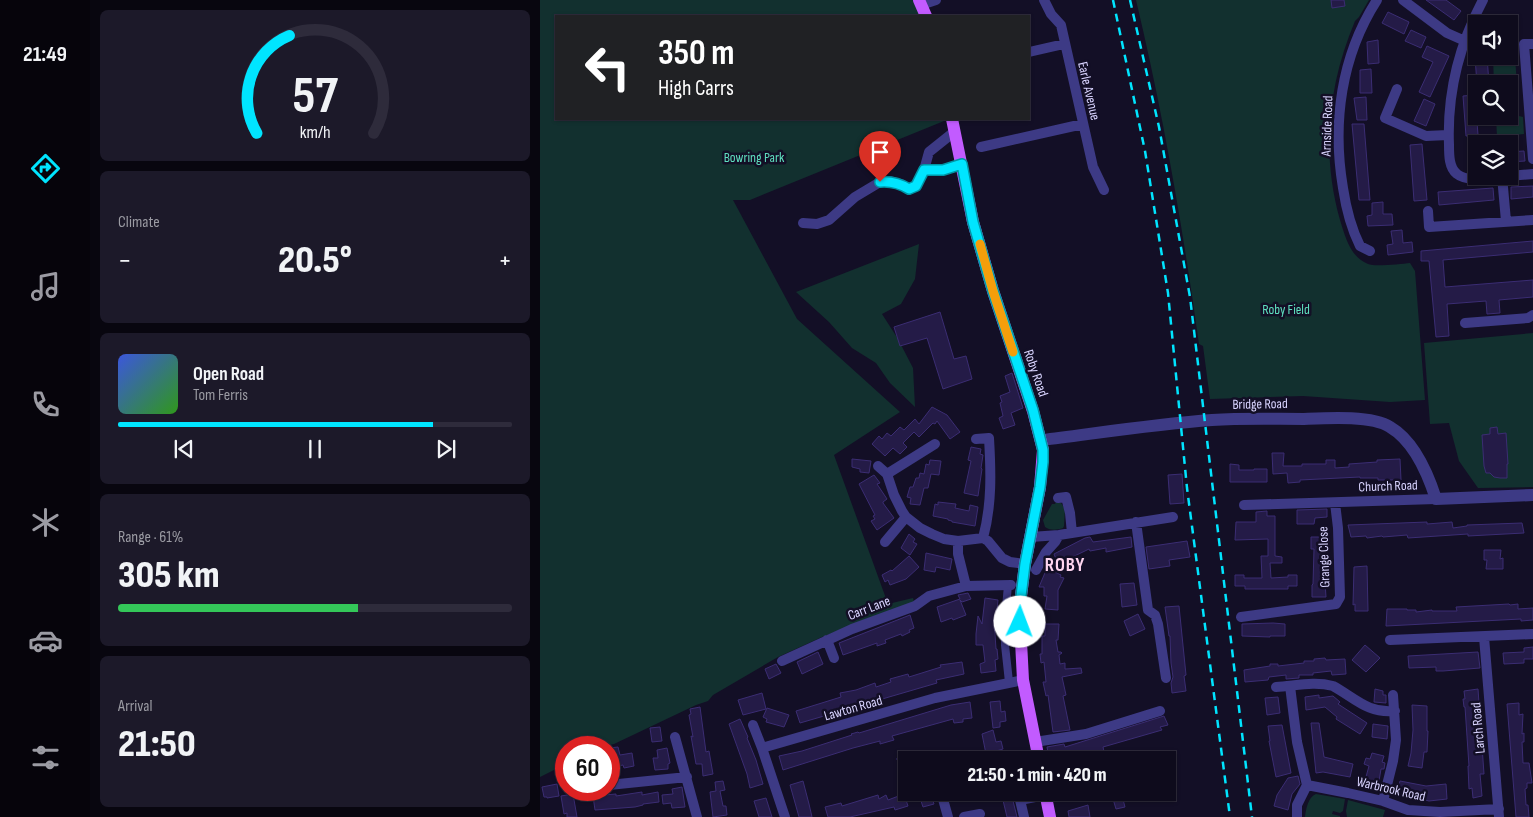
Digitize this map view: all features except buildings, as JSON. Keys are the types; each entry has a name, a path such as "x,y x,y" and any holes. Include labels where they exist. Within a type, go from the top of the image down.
{"main road":[{"name":"Roby Road","path":"952,120 973,222 993,291 1042,440 1043,462 1040,487 1031,537 1030,567 1021,596 1020,622 1023,680 1036,751"},
{"path":"1047,801 1050,817"}],"street":[{"path":"922,7 936,0"},
{"name":"Earle Avenue","path":"1044,0 1051,14 1060,25 1076,86 1093,167 1104,190"},
{"name":"Arnside Road","path":"1370,251 1360,246 1353,231 1340,163 1339,126 1344,82 1350,56 1359,33 1377,0"},
{"path":"1403,0 1447,33 1465,41"},
{"path":"1468,179 1457,174 1450,164 1448,135 1456,69 1482,0"},
{"path":"1030,52 1064,44"},
{"path":"1533,44 1524,44 1532,124 1533,159"},
{"path":"1398,89 1385,118 1426,136 1448,135"},
{"path":"981,147 1083,124"},
{"path":"803,223 817,224 829,220 855,197 880,182 890,181 901,184 909,189 916,186 924,170 929,152 954,132"},
{"path":"924,170 943,170 962,164"},
{"path":"1518,175 1533,174"},
{"path":"1503,185 1506,221"},
{"path":"1428,210 1429,227 1533,220"},
{"path":"1465,322 1528,318 1533,315"},
{"name":"Bridge Road","path":"1042,440 1212,420 1320,418 1369,420 1382,423 1396,431 1410,446 1424,470 1436,499"},
{"path":"976,439 989,438 992,483 986,529 983,538"},
{"path":"887,474 935,444"},
{"path":"878,466 887,474 894,495 906,517 932,534 944,539 958,541 983,538 988,541 1002,558 1030,567 1060,536"},
{"name":"Church Road","path":"1244,505 1533,495"},
{"path":"1058,498 1066,497 1072,533"},
{"name":"Grange Close","path":"1241,617 1336,604 1340,597 1338,528 1335,503"},
{"path":"886,542 906,517"},
{"path":"1031,537 1060,536 1173,517"},
{"path":"1136,522 1148,610 1155,615 1158,624 1166,678"},
{"path":"958,541 958,554 966,586"},
{"path":"1009,585 1005,619 1005,646 1009,682"},
{"name":"Carr Lane","path":"782,661 828,640 915,606 928,596 966,586 1009,585"},
{"path":"1390,640 1533,634"},
{"name":"Larch Road","path":"1484,637 1499,813"},
{"path":"828,640 834,658"},
{"name":"Lawton Road","path":"762,748 935,698 1023,680"},
{"path":"1276,687 1325,684 1341,690 1375,711 1395,711"},
{"path":"1290,686 1295,733 1307,785 1297,805 1297,817"},
{"path":"1383,802 1395,750 1394,695"},
{"path":"1035,742 1086,734 1160,711"},
{"path":"753,725 785,817"},
{"path":"675,737 698,817"},
{"path":"620,784 687,777"},
{"name":"Warbrook Road","path":"1307,785 1383,802 1407,813 1499,813"},
{"path":"944,801 948,817"},
{"path":"1020,801 1024,817"},
{"path":"964,817 980,814"}],"green space":[{"name":"Bowring Park","path":"540,0 919,0 926,15 555,15 555,120 944,121 750,200 733,200 797,319 900,412 834,455 888,604 913,598 914,602 822,637 778,657 713,695 708,701 620,741 620,736 555,736 555,770 540,777"},
{"name":"Roby Field","path":"1136,0 1369,0 1355,21 1346,45 1333,94 1329,144 1334,195 1349,245 1362,261 1371,265 1410,263 1415,271 1425,400 1390,402 1303,396 1210,399 1203,346 1199,344 1172,171"},
{"path":"1493,65 1516,65 1516,75 1494,75"},
{"path":"1518,101 1519,116 1523,117 1524,134 1497,135 1496,125 1518,125"},
{"path":"919,244 915,279 901,304 882,314 913,368 915,407 890,383 876,363 852,348 829,322 796,292"},
{"path":"1533,333 1533,487 1478,488 1459,461 1449,423 1430,424 1424,343"},
{"path":"1056,502 1061,503 1065,509 1064,526 1061,529 1052,530 1045,527 1043,520 1052,504"},
{"path":"1316,794 1345,799 1343,811 1340,813 1333,811 1332,814 1340,817 1305,817 1309,800"},
{"path":"1348,800 1385,810 1383,817 1347,817"}],"railway":[{"path":"1113,0 1145,151 1168,293 1187,488 1230,817"},
{"path":"1130,0 1159,127 1190,297 1252,817"}],"slow traffic":[{"path":"980,244 1013,352"}],"district":[{"name":"ROBY","path":"1065,565"}],"route":[{"path":"880,182 890,181 901,184 909,189 916,186 924,170 943,170 962,164 973,222 993,291 1042,440 1043,462 1040,487 1025,564 1020,622"}]}
